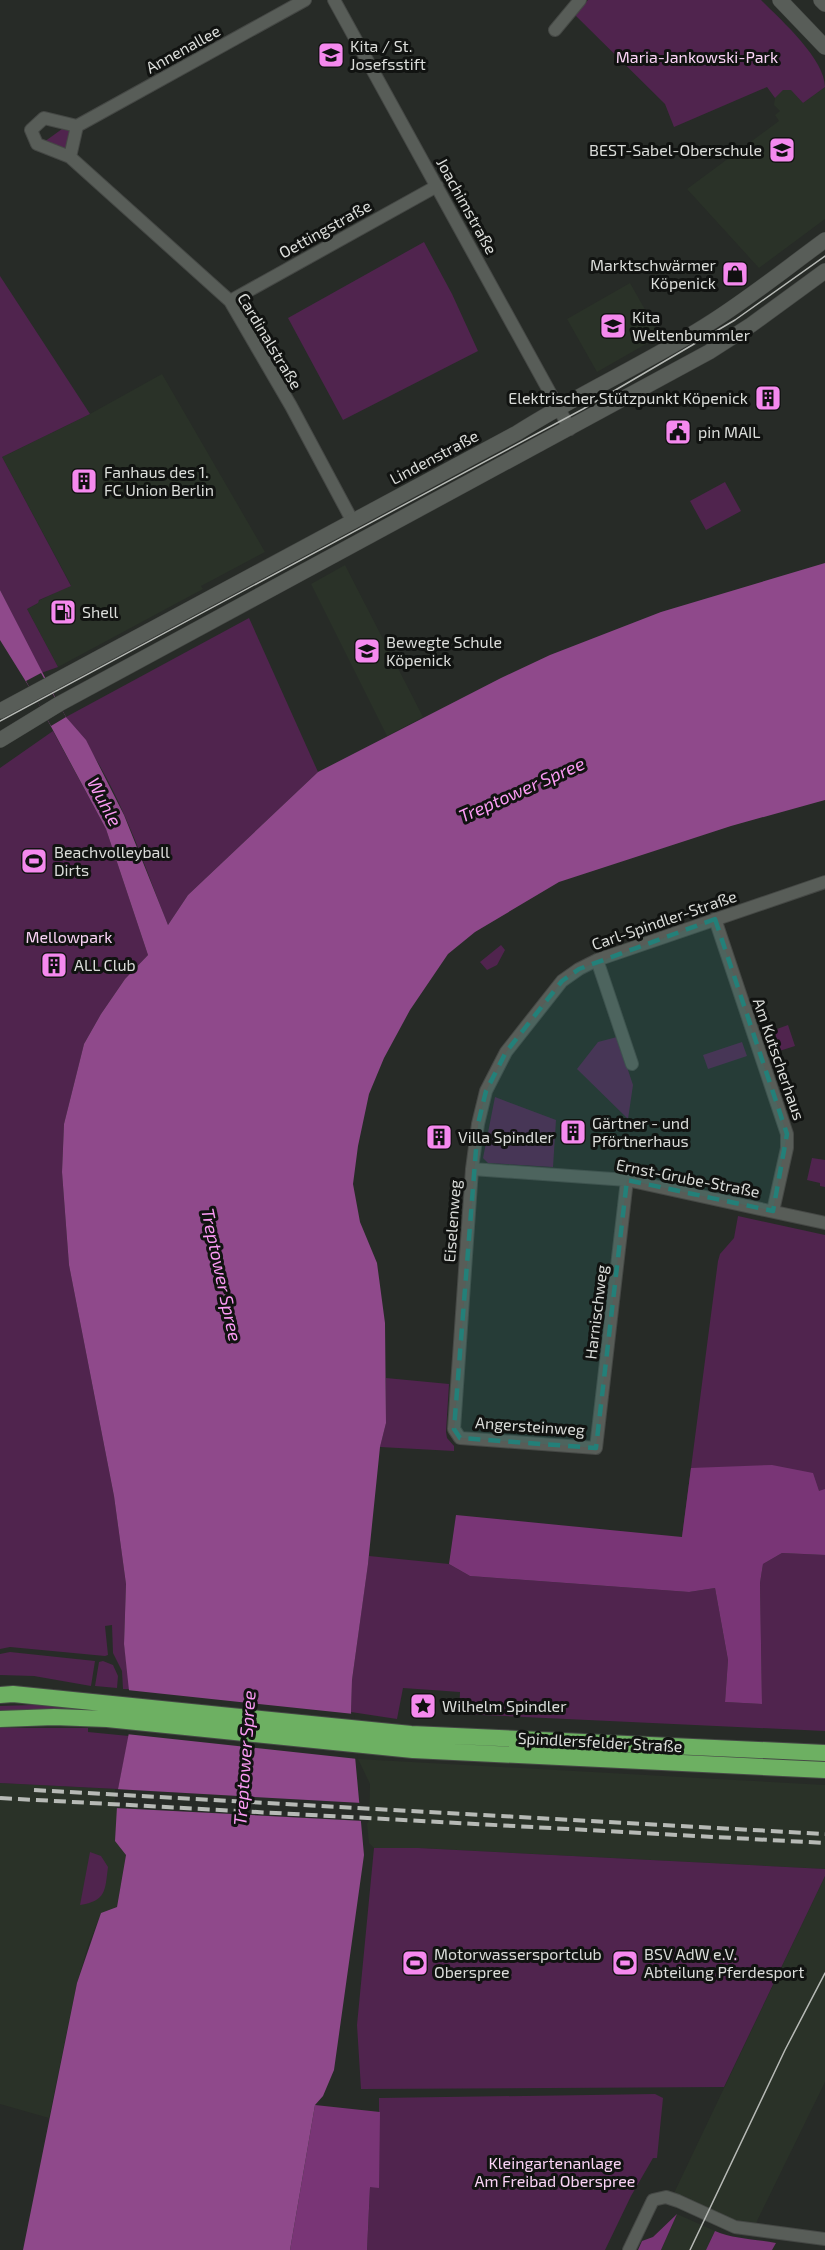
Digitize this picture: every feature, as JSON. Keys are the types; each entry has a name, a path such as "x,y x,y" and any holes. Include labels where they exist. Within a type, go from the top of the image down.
{"highway":[{"path":"0,1695 13,1694 108,1711 375,1739"},
{"path":"0,1719 54,1717 108,1711"},
{"name":"Spindlersfelder Straße","path":"375,1739 825,1753"},
{"name":"Spindlersfelder Straße","path":"375,1739 649,1763 825,1770"}],"main road":[{"path":"780,0 825,47"},
{"path":"821,0 825,4"},
{"name":"Lindenstraße","path":"0,711 517,433 713,321 825,240"},
{"path":"0,740 59,704 709,352 751,325 825,271"}],"street":[{"name":"Annenallee","path":"77,126 305,0"},
{"name":"Joachimstraße","path":"334,0 570,429"},
{"path":"555,30 580,0"},
{"path":"44,118 77,126 70,157 37,144 31,130 44,118"},
{"name":"Cardinalstraße","path":"70,157 230,301 291,406 353,522"},
{"name":"Oettingstraße","path":"230,301 437,186"},
{"name":"Carl-Spindler-Straße","path":"532,1018 562,981 597,960 825,882"},
{"name":"Am Kutscherhaus","path":"715,919 788,1134 773,1211"},
{"path":"597,960 632,1064"},
{"name":"Eiselenweg","path":"460,1438 454,1429 472,1169 478,1124 486,1091 507,1052 532,1018"},
{"name":"Ernst-Grube-Straße","path":"472,1169 627,1180 825,1223"},
{"name":"Harnischweg","path":"596,1448 627,1180"},
{"name":"Angersteinweg","path":"460,1438 596,1448"},
{"path":"629,2250 653,2200 666,2197 735,2227 825,2239"}],"highlighted area":[{"path":"715,919 787,1134 773,1211 627,1180 596,1448 460,1438 454,1429 478,1124 486,1091 506,1052 562,981 579,969"}],"shaded area":[{"name":"BEST-Sabel-Oberschule","path":"825,87 825,219 759,268 687,189 779,121 775,115 780,111 774,105 775,98 783,90 792,90 803,103"},
{"name":"Kita Weltenbummler","path":"630,283 660,336 597,372 567,319"},
{"path":"162,374 265,552 201,586 203,589 58,667 27,609 71,585 2,457 90,414"},
{"name":"Bewegte Schule Köpenick","path":"345,565 423,717 387,736 311,584"},
{"path":"772,1465 813,1473 819,1491 825,1489 825,1555 782,1553 763,1564 760,1583 762,1704 725,1702 728,1660 715,1588 689,1592 470,1576 449,1564 456,1515 682,1537 691,1468"},
{"path":"358,1759 825,1785 825,1869 418,1848 374,1848 369,1843 367,1824 370,1784"},
{"path":"0,1783 118,1789 126,1855 117,1907 101,1913 88,1946 77,1983 49,2118 0,2104"},
{"path":"825,1876 825,2082 756,2223 737,2220 736,2222 674,2198 675,2191"},
{"path":"315,2105 380,2112 379,2188 370,2187 367,2250 290,2250"},
{"path":"677,2214 715,2231 706,2250 661,2250"},
{"path":"677,2214 661,2250 638,2250 642,2241 653,2237"},
{"path":"715,2231 776,2243 772,2250 706,2250"}],"green space":[{"name":"Maria-Jankowski-Park","path":"588,0 761,0 810,52 818,64 825,87 803,103 791,90 783,90 775,98 767,87 674,127 665,104 575,15"},
{"path":"62,129 71,131 67,150 44,142"},
{"path":"424,242 452,294 478,351 343,420 288,318"},
{"path":"0,276 90,414 2,457 71,586 39,600 27,609 58,667 41,673 0,590"},
{"path":"725,482 741,511 706,530 690,501"},
{"path":"249,618 318,772 188,895 168,925 137,844 113,790 84,740 66,717"},
{"name":"Mellowpark","path":"53,731 106,829 148,955 125,979 84,1044 64,1124 62,1172 69,1265 114,1496 126,1584 124,1644 130,1689 123,1689 122,1671 113,1653 112,1625 105,1626 108,1655 105,1656 10,1647 0,1649 0,768"},
{"path":"501,945 505,950 497,965 487,970 480,962"},
{"path":"788,1025 795,1046 773,1053 766,1033"},
{"path":"617,1037 633,1085 628,1119 577,1069 598,1042"},
{"path":"742,1042 747,1056 708,1069 703,1055"},
{"path":"495,1097 556,1120 553,1167 488,1163 483,1158"},
{"path":"812,1158 825,1160 825,1187 820,1186 820,1183 807,1180"},
{"path":"738,1216 825,1235 825,1538 682,1537 718,1261 720,1254 734,1238"},
{"path":"386,1378 449,1384 446,1432 447,1438 454,1446 454,1451 380,1447 386,1423"},
{"path":"782,1553 825,1555 825,1731 459,1714 460,1692 403,1688 397,1719 351,1712 352,1680 369,1556 449,1564 470,1576 689,1592 715,1588 728,1660 725,1702 762,1704 760,1583 763,1564"},
{"path":"10,1652 95,1661 91,1686 34,1676 0,1675 0,1654"},
{"path":"103,1661 113,1665 118,1676 117,1688 95,1686 99,1662"},
{"path":"0,1706 81,1706 105,1713 0,1713"},
{"path":"0,1728 88,1728 88,1732 129,1736 118,1789 0,1783"},
{"name":"BSV AdW e.V. Abteilung Pferdesport","path":"374,1848 418,1848 825,1869 825,1876 724,2087 361,2089 357,2025"},
{"path":"90,1852 101,1856 108,1867 105,1889 95,1901 80,1905"},
{"name":"Kleingartenanlage Am Freibad Oberspree","path":"655,2094 663,2098 657,2158 653,2158 631,2196 605,2250 367,2250 370,2187 379,2187 379,2098"}],"water":[{"path":"825,563 825,800 731,826 559,882 475,932 448,954 410,1010 384,1058 369,1094 353,1184 360,1222 377,1263 385,1323 386,1423 380,1447 368,1564 352,1680 351,1712 364,1855 334,2070 323,2096 315,2105 290,2250 23,2250 77,1983 101,1913 117,1907 126,1855 115,1841 118,1789 133,1712 124,1644 126,1584 114,1496 69,1265 62,1172 64,1124 84,1044 125,979 148,955 106,829 33,693 0,640 0,590 66,717 86,740 124,815 168,925 188,895 318,772 550,655 661,612"}],"pier":[{"path":"41,673 66,717 51,726 26,681"},
{"path":"127,1690 354,1714 358,1759 126,1734 130,1712"},
{"path":"115,1789 362,1803 364,1821 115,1808"}],"tram line":[{"path":"0,721 583,409 735,320 825,256"},
{"path":"690,2250 785,2050 825,1973"}],"railway":[{"path":"34,1790 825,1834"},
{"path":"0,1798 825,1843"}],"place":[{"name":"Kita / St. Josefsstift","path":"331,55"},
{"name":"BEST-Sabel-Oberschule","path":"782,150"},
{"name":"Marktschwärmer Köpenick","path":"735,274"},
{"name":"Kita Weltenbummler","path":"613,326"},
{"name":"Elektrischer Stützpunkt Köpenick","path":"768,398"},
{"name":"pin MAIL","path":"678,432"},
{"name":"Fanhaus des 1. FC Union Berlin","path":"84,481"},
{"name":"Shell","path":"63,612"},
{"name":"Bewegte Schule Köpenick","path":"367,651"},
{"name":"Beachvolleyball Dirts","path":"34,861"},
{"name":"ALL Club","path":"54,965"},
{"name":"Gärtner - und Pförtnerhaus","path":"573,1132"},
{"name":"Villa Spindler","path":"439,1137"},
{"name":"Wilhelm Spindler","path":"423,1706"},
{"name":"Motorwassersportclub Oberspree","path":"415,1963"},
{"name":"BSV AdW e.V. Abteilung Pferdesport","path":"625,1963"}],"water label":[{"name":"Treptower Spree","path":"522,790"},
{"name":"Wuhle","path":"104,802"},
{"name":"Treptower Spree","path":"221,1275"},
{"name":"Treptower Spree","path":"245,1758"}]}
